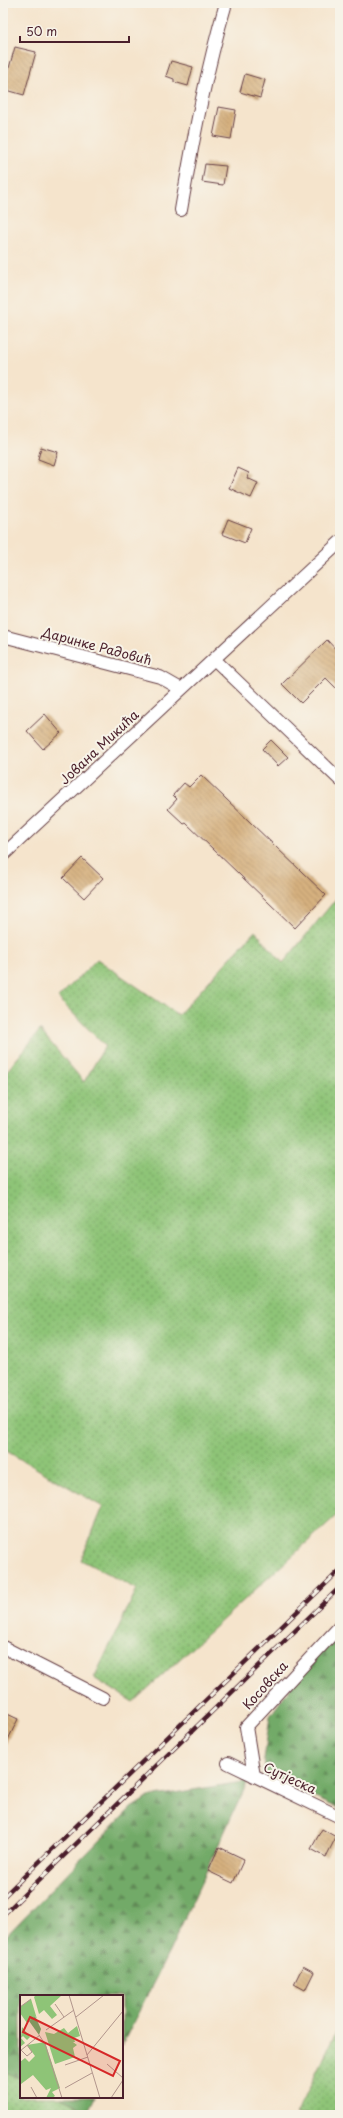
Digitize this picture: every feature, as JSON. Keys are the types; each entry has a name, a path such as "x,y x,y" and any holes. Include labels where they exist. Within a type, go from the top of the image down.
{"street":[{"path":"181,210 196,121 214,43 226,3"},
{"name":"Јована Микића","path":"3,855 340,542"},
{"name":"Даринке Радовић","path":"3,636 160,677 182,690"},
{"path":"214,659 340,780"},
{"name":"Косовска","path":"254,1776 246,1728 340,1626"},
{"path":"3,1647 103,1698"},
{"name":"Сутјеска","path":"228,1763 340,1817"}],"green space":[{"path":"340,894 340,1512 133,1702 94,1678 137,1589 81,1560 103,1507 3,1449 3,1076 40,1030 84,1082 105,1046 58,998 97,959 178,1015 255,931 283,963"},
{"path":"340,1617 340,1809 263,1774 270,1716"},
{"path":"248,1781 170,1950 123,2043 123,1995 20,1995 20,2079 3,2071 3,1939 131,1808 149,1797"},
{"path":"340,2024 340,2115 296,2115 335,2034"},
{"path":"3,2071 20,2079 20,2098 61,2098 97,2115 3,2115"},
{"path":"61,2098 94,2098 88,2111"}],"building":[{"path":"15,47 36,52 24,95 3,89"},
{"path":"171,61 193,67 188,86 174,82 174,79 166,76"},
{"path":"245,74 265,80 260,98 240,92"},
{"path":"219,107 236,110 231,139 213,136"},
{"path":"205,164 226,166 223,185 202,182"},
{"path":"41,447 58,452 54,465 38,459"},
{"path":"238,468 249,473 247,478 258,483 251,498 229,488"},
{"path":"228,519 251,528 245,543 222,534"},
{"path":"327,640 340,654 340,692 326,678 301,703 282,684"},
{"path":"45,714 61,733 43,749 27,731"},
{"path":"271,740 288,757 278,766 262,749"},
{"path":"201,775 326,895 295,928 186,823 184,824 168,809 177,799 173,795 184,783 189,787"},
{"path":"82,858 103,878 84,898 63,878"},
{"path":"3,1712 18,1719 3,1750"},
{"path":"322,1829 336,1837 326,1857 311,1849"},
{"path":"219,1847 244,1859 233,1883 208,1871"},
{"path":"303,1966 314,1972 305,1990 294,1984"}],"railway":[{"path":"3,1897 340,1570"},
{"path":"3,1915 340,1587"}]}
